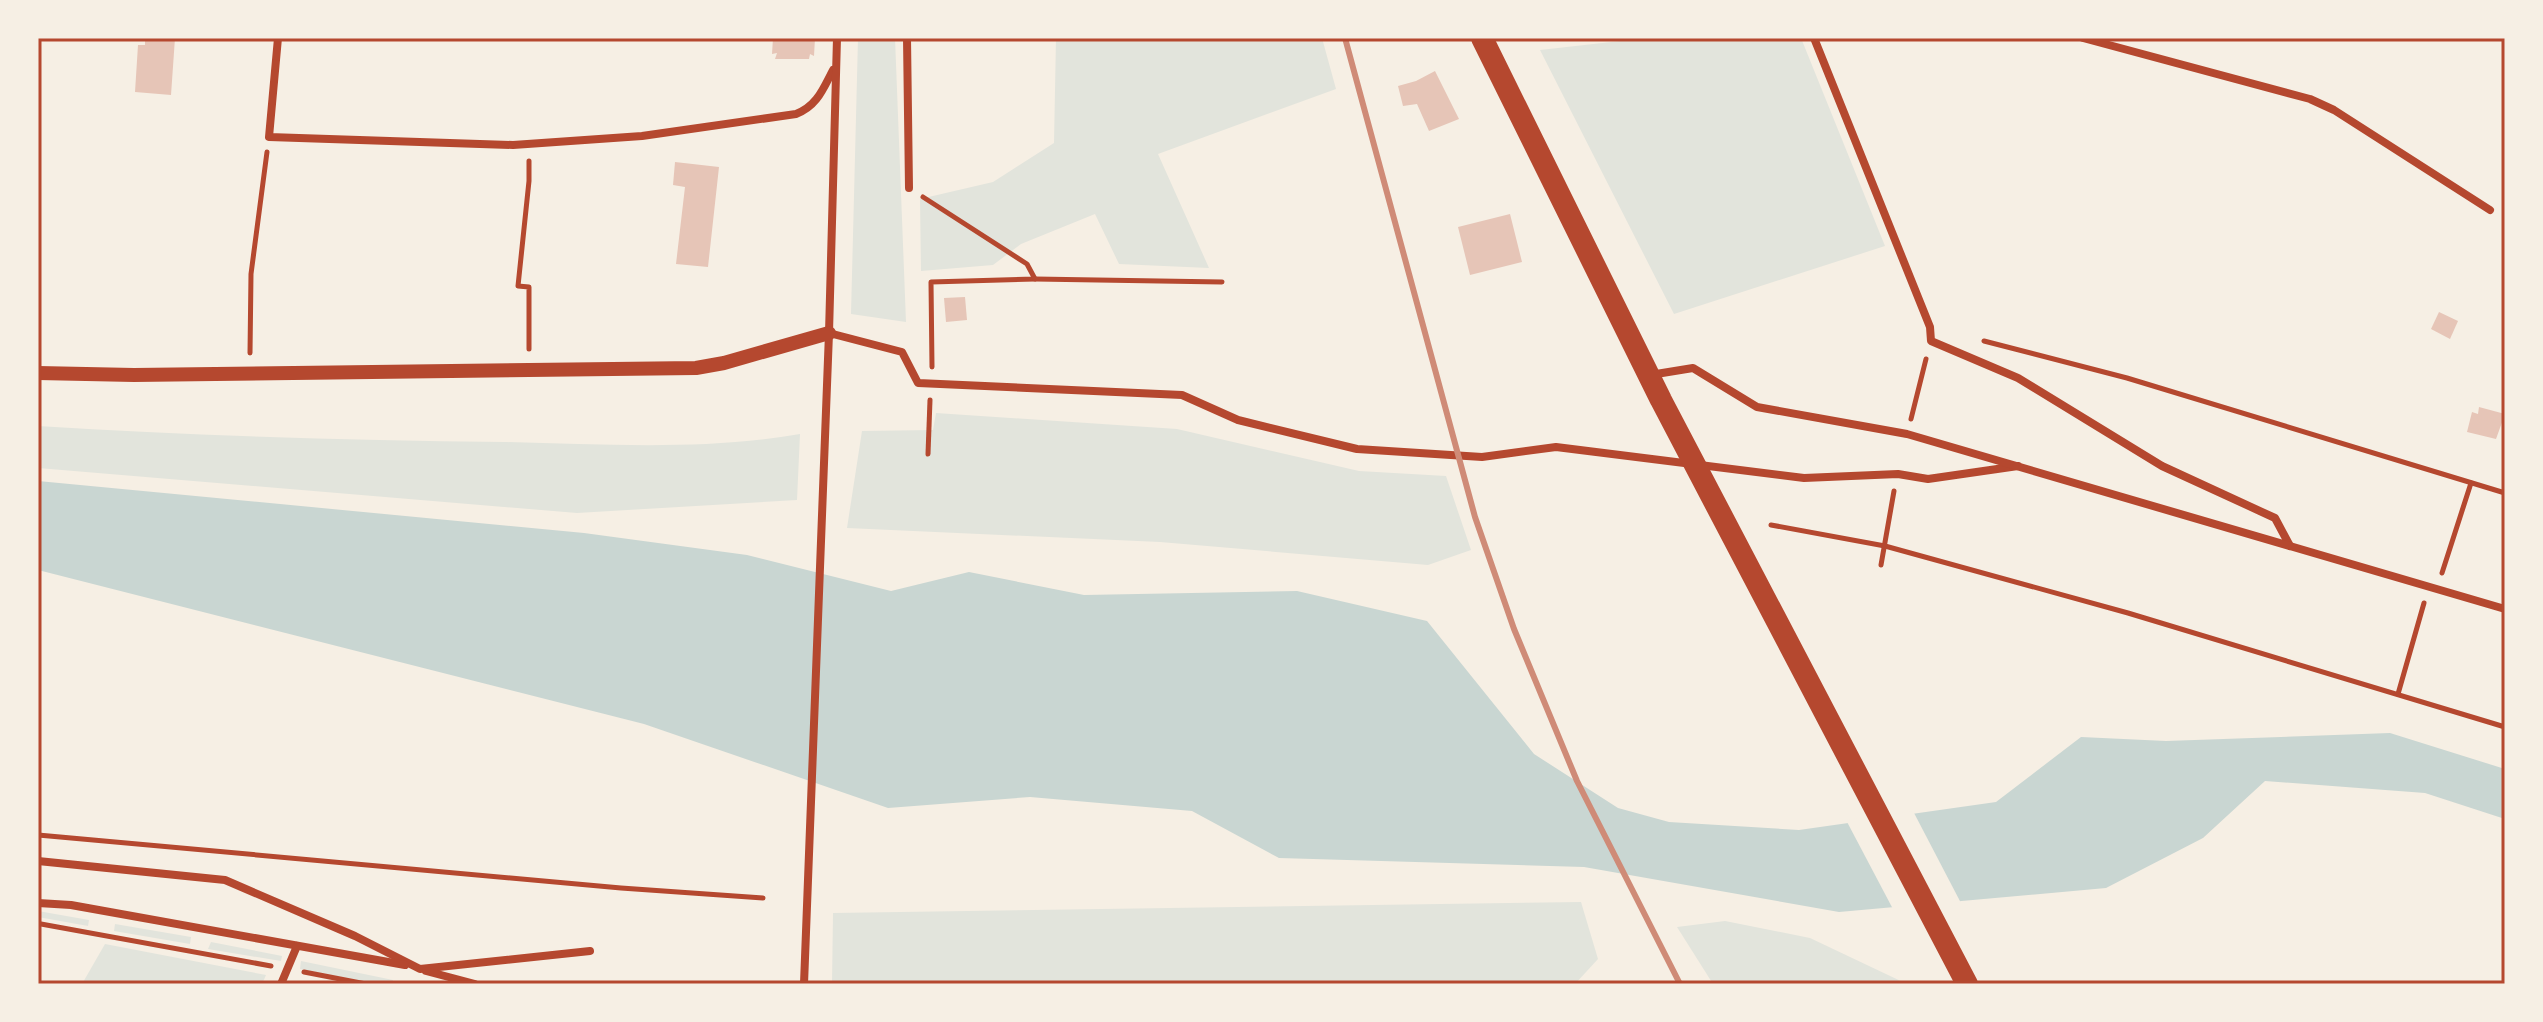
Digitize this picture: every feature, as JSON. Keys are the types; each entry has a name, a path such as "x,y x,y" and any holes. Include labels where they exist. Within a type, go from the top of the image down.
{"highway":[{"path":"1482,38 1661,400 1967,984"}],"street":[{"path":"278,38 269,137 529,144 642,136 805,111 818,98 835,65"},
{"path":"804,984 837,38"},
{"path":"907,38 909,188"},
{"path":"1814,38 1930,327 1931,341 2018,378 2162,466 2275,518 2290,546"},
{"path":"2083,38 2310,99 2334,110 2490,210"},
{"path":"38,373 134,375 696,368 829,333 902,352 918,383 1182,395 1238,420 1357,449 1482,457 1556,447 1804,478 1898,474 1928,479 2018,466"},
{"path":"1649,375 1693,368 1757,407 1907,434 2505,609"},
{"path":"38,861 225,880 355,936 420,969 590,951"},
{"path":"38,903 71,905 297,946 420,969 475,984"},
{"path":"281,984 297,946"}],"path":[{"path":"250,374 251,274 269,137"},
{"path":"529,144 529,181 518,286 529,287 529,370"},
{"path":"909,188 1027,264 1035,279"},
{"path":"932,383 931,282 1035,279 1222,282"},
{"path":"1976,339 2127,378 2505,493"},
{"path":"1910,423 1929,348"},
{"path":"928,454 930,410"},
{"path":"2398,694 2471,483"},
{"path":"1881,565 1892,505"},
{"path":"1771,525 1885,546 2128,613 2505,727"},
{"path":"38,835 763,898"},
{"path":"38,924 366,984"}],"shaded area":[{"path":"858,38 895,38 906,322 851,314"},
{"path":"1056,38 1322,38 1336,89 1158,154 1209,268 1119,264 1095,214 1021,244 993,265 921,271 920,199 993,182 1054,143"},
{"path":"1630,38 1801,38 1885,246 1674,314 1540,50"},
{"path":"936,413 1177,429 1359,471 1446,476 1471,550 1428,565 1160,542 847,528 862,431 933,430"},
{"path":"38,426 271,437 615,445 727,443 800,434 797,500 577,513 38,468"},
{"path":"38,481 584,533 747,555 891,591 969,572 1084,595 1297,591 1427,621 1534,754 1618,808 1669,822 1799,830 1996,802 2081,737 2166,741 2390,733 2505,769 2505,819 2425,793 2265,781 2203,838 2106,888 1839,912 1584,867 1279,858 1192,811 1030,797 888,808 644,724 38,570"},
{"path":"1581,902 1598,959 1575,984 832,984 833,913"},
{"path":"38,911 89,920 88,926 38,917"},
{"path":"1725,921 1810,938 1907,984 1713,984 1677,927"},
{"path":"115,924 191,937 190,944 114,931"},
{"path":"211,942 282,956 281,961 208,949"},
{"path":"105,944 266,975 262,984 82,984"},
{"path":"301,961 393,980 392,984 378,984 300,969"}],"pier":[{"path":"1913,811 1962,905 1894,911 1846,820"}],"building":[{"path":"145,38 175,38 171,95 135,92 138,45 145,45"},
{"path":"773,38 815,38 814,56 810,54 809,59 775,59 777,53 772,54"},
{"path":"1435,71 1459,119 1429,131 1417,104 1403,106 1398,86"},
{"path":"675,162 719,167 708,267 676,264 685,187 673,185"},
{"path":"1510,214 1522,262 1470,275 1458,227"},
{"path":"965,297 967,320 946,322 944,298"},
{"path":"2439,312 2458,321 2450,339 2431,329"},
{"path":"2479,407 2505,414 2496,439 2467,432 2472,412 2478,414"}],"railway":[{"path":"1345,38 1475,517 1514,629 1577,781 1680,984"}]}
